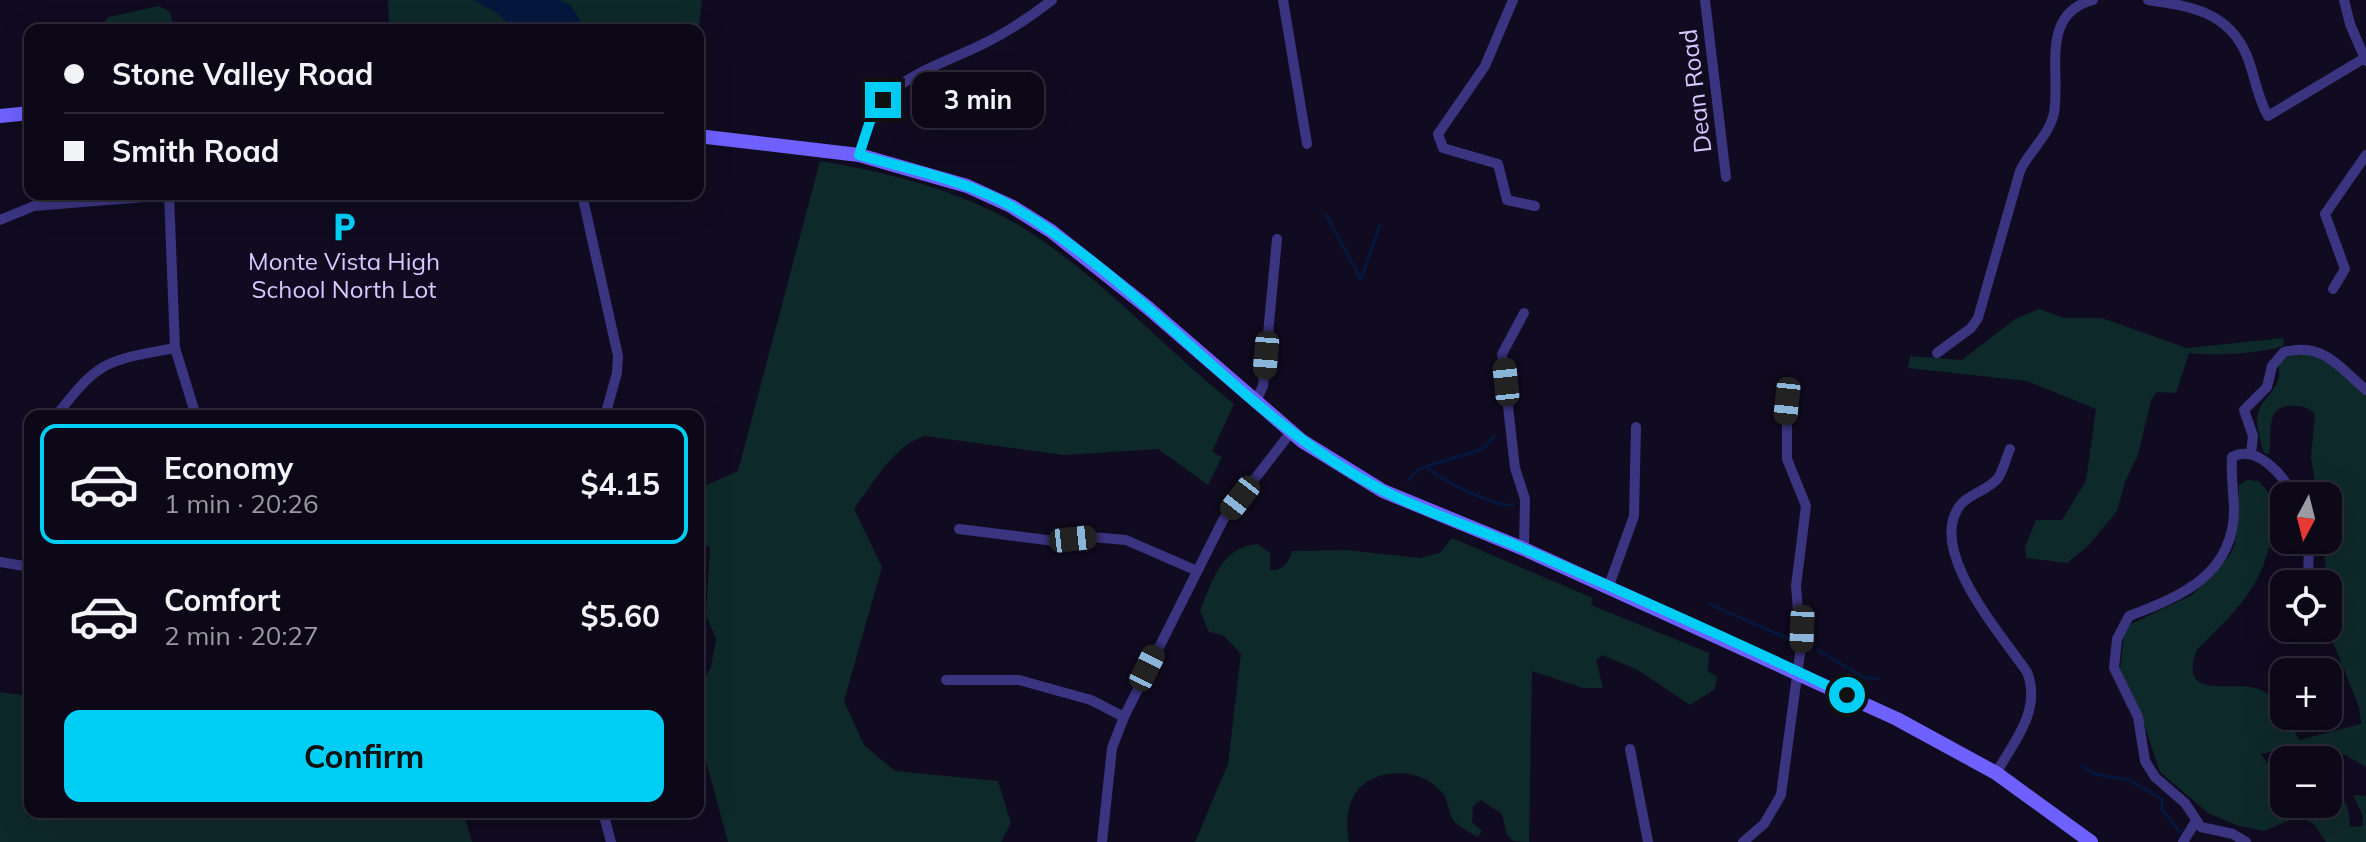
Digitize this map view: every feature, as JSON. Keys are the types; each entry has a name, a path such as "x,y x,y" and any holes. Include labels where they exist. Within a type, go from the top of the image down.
{"street":[{"path":"859,155 870,121 883,100 901,83 988,42 1023,22 1052,0"},
{"path":"1283,0 1307,144"},
{"path":"1513,0 1485,66 1438,134 1443,148 1498,164 1507,200 1535,206"},
{"name":"Dean Road","path":"1705,0 1726,177"},
{"path":"1937,353 1971,328 1978,318 2020,171 2025,159 2036,151 2054,114 2054,62 2060,24 2070,11 2093,0"},
{"path":"2148,0 2196,8 2218,17 2234,32 2247,55 2268,116 2365,60 2344,0"},
{"path":"0,116 24,114"},
{"path":"704,137 859,155 967,186 1025,215 1147,307 1291,432 1383,491 1524,549 1798,671 1897,719 1996,773 2091,842"},
{"path":"2333,289 2345,269 2325,214 2366,155"},
{"path":"0,220 34,206 108,200"},
{"path":"169,200 175,348 194,410"},
{"path":"583,200 618,356 616,382 607,410"},
{"path":"1255,403 1263,386 1277,239"},
{"path":"1524,313 1502,354 1515,468 1525,499 1524,549"},
{"path":"61,410 84,380 112,360 175,348"},
{"path":"2251,453 2253,436 2244,410 2267,387 2272,366 2284,352 2309,348 2324,354 2366,390"},
{"path":"1743,842 1764,824 1781,795 1798,671 1802,629 1796,586 1806,506 1787,459 1787,401"},
{"path":"1608,588 1634,516 1636,427"},
{"path":"1102,842 1112,748 1124,717 1195,570 1223,520 1291,432"},
{"path":"1996,773 2030,712 2031,680 1955,564 1951,541 1953,519 1963,503 1998,479 2010,449"},
{"path":"2246,842 2233,834 2201,826 2185,803 2155,777 2145,761 2138,717 2114,668 2117,639 2129,616 2180,597 2217,561 2229,541 2232,457 2251,453 2281,482"},
{"path":"959,529 1055,541 1091,537 1126,540 1195,570"},
{"path":"0,562 24,566"},
{"path":"946,680 1019,680 1091,700 1124,717"},
{"path":"1630,749 1648,842"},
{"path":"605,818 611,842"},
{"path":"2183,842 2201,826"},
{"path":"2199,842 2201,826"}],"green space":[{"path":"388,0 702,0 699,24 389,24"},
{"path":"159,6 170,12 173,24 103,24 109,17"},
{"path":"820,161 928,186 980,205 1028,231 1082,271 1234,404 1212,452 1222,457 1208,485 1158,449 1063,455 925,436 894,456 854,509 882,567 844,701 864,745 895,771 998,781 1011,823 1001,842 728,842 704,753 704,680 711,667 716,639 706,615 710,548 704,544 704,486 738,471"},
{"path":"2039,309 2064,318 2102,318 2187,348 2284,338 2283,346 2261,351 2189,353 2176,393 2157,392 2151,400 2138,455 2125,482 2117,511 2089,545 2067,563 2026,558 2025,547 2036,520 2062,520 2086,481 2096,409 2027,381 1908,368 1910,356 1962,360 2015,319"},
{"path":"2317,353 2366,393 2366,767 2342,753 2342,746 2270,746 2270,752 2261,754 2270,767 2270,818 2296,818 2264,831 2239,826 2208,813 2160,772 2139,709 2120,669 2124,634 2131,624 2192,595 2230,555 2235,544 2239,485 2248,480 2259,481 2270,495 2270,540 2262,568 2254,585 2231,616 2197,650 2193,667 2195,678 2212,686 2252,687 2263,691 2270,696 2270,730 2294,730 2299,740 2361,724 2359,707 2342,658 2333,642 2342,642 2342,570 2326,570 2324,554 2342,554 2342,482 2315,482 2311,457 2315,414 2309,409 2286,406 2274,414 2269,454 2264,453 2258,428 2260,407 2279,378 2277,362 2293,355"},
{"path":"1452,538 1593,598 1591,605 1709,653 1708,671 1717,677 1715,689 1690,705 1638,670 1602,655 1596,660 1603,688 1583,688 1532,671 1529,842 1513,841 1507,835 1502,814 1481,800 1473,806 1472,822 1482,831 1478,837 1454,820 1444,795 1427,780 1395,773 1374,778 1354,795 1347,827 1349,842 1195,842 1228,764 1241,654 1223,635 1209,632 1200,611 1220,567 1235,552 1258,544 1270,553 1270,570 1285,565 1292,551 1345,550 1420,558 1440,553"},
{"path":"0,692 24,695 24,818 465,818 472,842 0,842"},
{"path":"2353,795 2366,796 2366,842 2326,842 2314,824 2300,818 2342,818 2342,799 2349,811 2350,827 2362,826 2363,816"}],"water":[{"path":"474,0 560,0 571,6 583,24 509,24"}],"waterway":[{"path":"1326,215 1361,279"},
{"path":"1361,279 1380,225"},
{"path":"1427,466 1483,449 1495,436"},
{"path":"1408,481 1418,470 1427,466 1467,491 1493,502 1513,505"},
{"path":"1709,604 1789,639"},
{"path":"1818,650 1863,677 1879,679"},
{"path":"2082,766 2094,774 2129,780 2162,799 2162,809 2180,832"}],"place":[{"name":"Monte Vista High School North Lot","path":"344,227"}],"route":[{"path":"883,100 870,121 859,155 967,186 1011,206 1051,231 1147,307 1200,356 1302,441 1383,491 1524,549 1847,695"}]}
